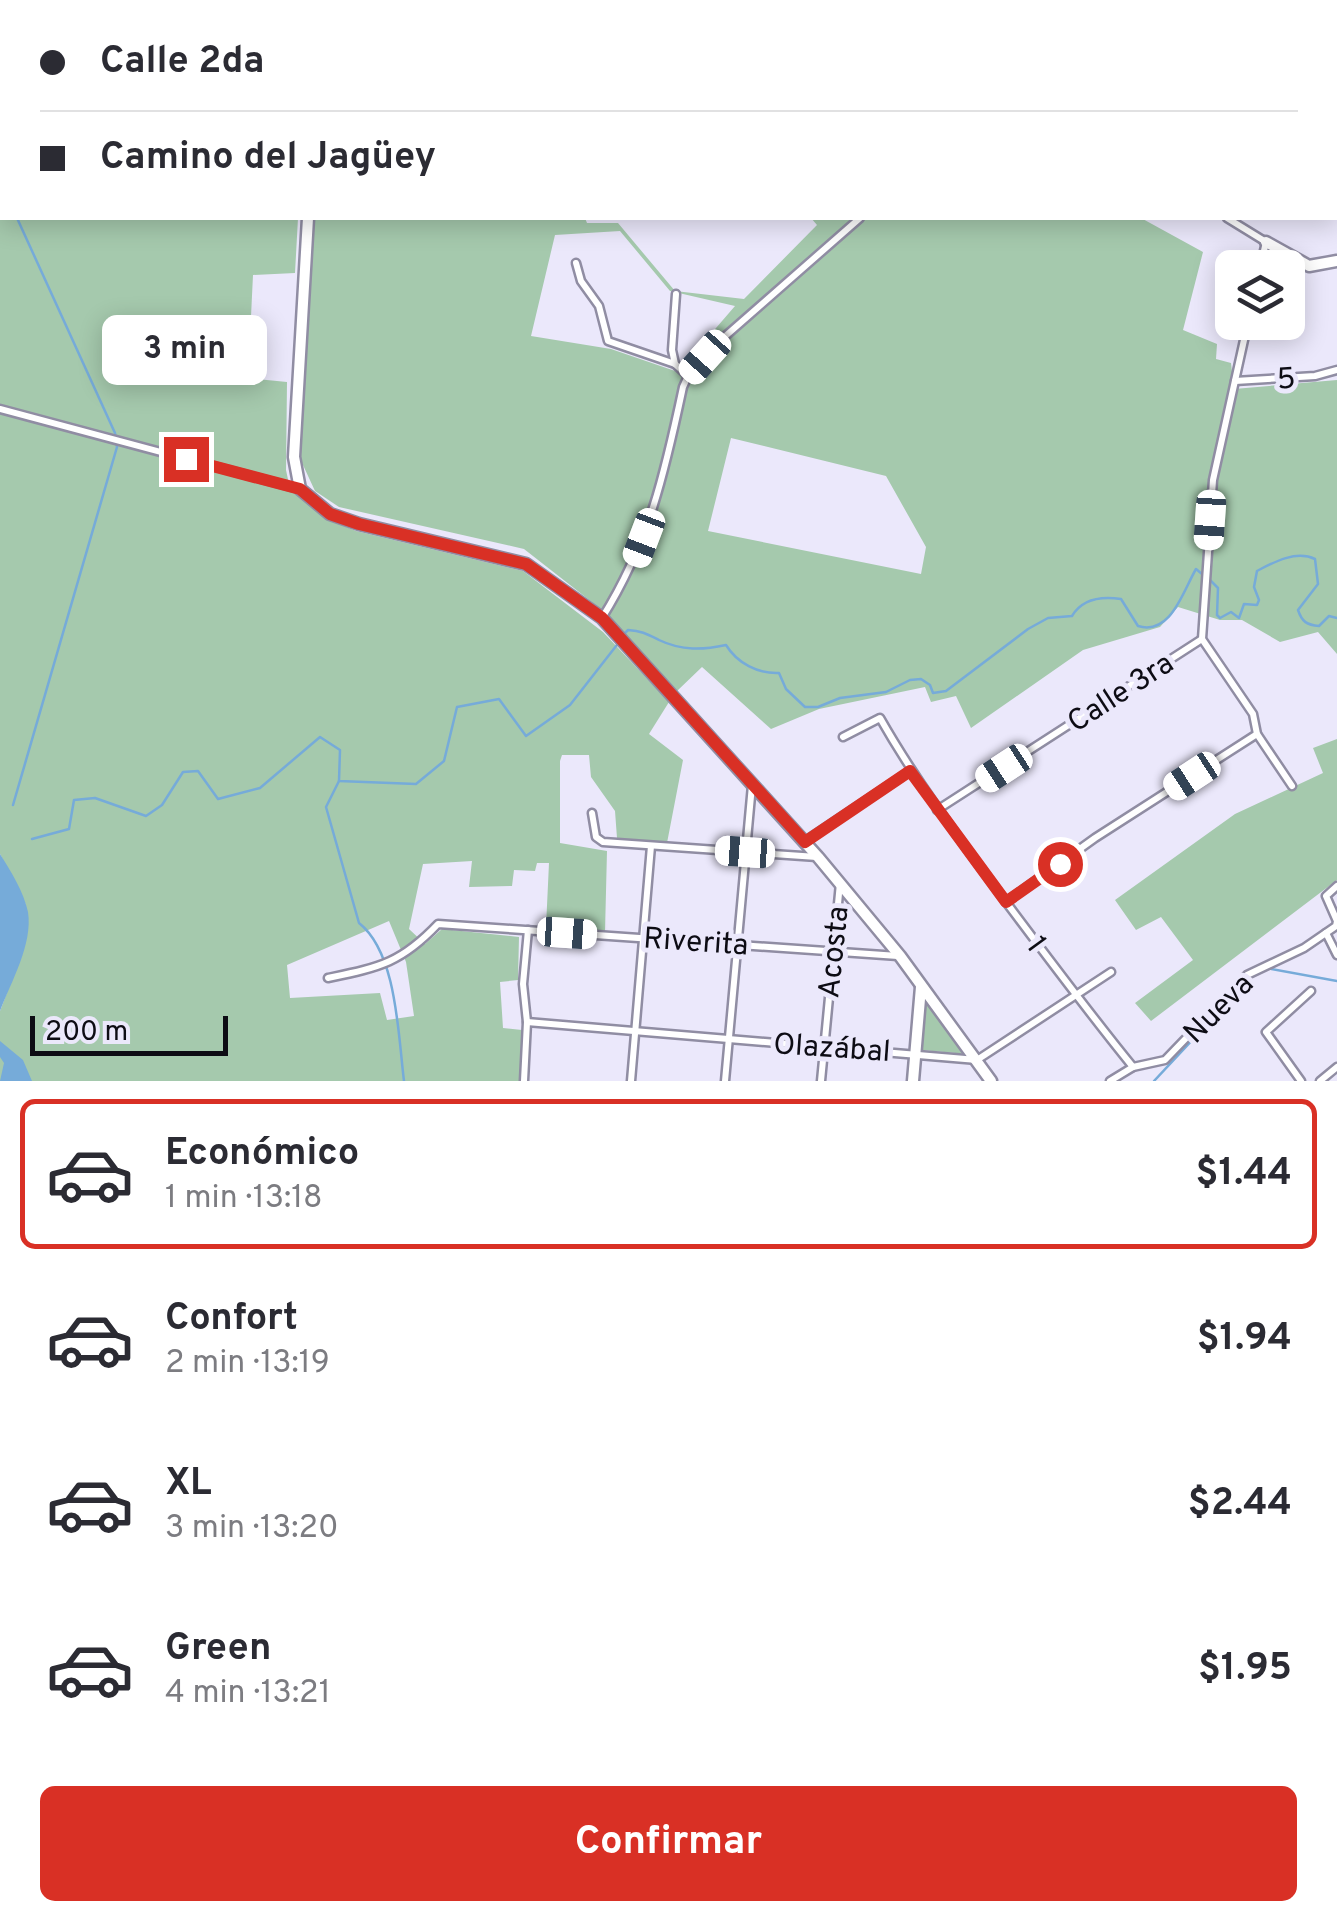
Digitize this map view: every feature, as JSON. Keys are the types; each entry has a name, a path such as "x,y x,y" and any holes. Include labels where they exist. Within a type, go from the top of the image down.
{"street":[{"path":"300,489 294,457 308,220"},
{"path":"602,618 634,564 654,511 682,387 688,376 722,339 858,220"},
{"path":"1230,220 1309,266 1337,261"},
{"path":"1264,250 1266,242"},
{"path":"576,263 581,281 598,306 608,341 675,364 688,376"},
{"path":"675,364 672,350 676,294"},
{"path":"1244,340 1213,480 1202,640 1253,714 1257,734 1292,786"},
{"name":"5","path":"1235,381 1315,376 1337,370"},
{"path":"0,409 300,489 330,514 359,524 526,564 602,618 805,842 900,956 991,1081"},
{"name":"Calle 3ra","path":"937,810 1202,640"},
{"name":"1","path":"844,738 880,718 937,810 1132,1067"},
{"path":"1006,902 1095,838 1257,734"},
{"path":"805,842 910,771"},
{"path":"725,1081 752,784"},
{"path":"592,813 596,837 603,842 818,857"},
{"path":"631,1081 650,846"},
{"name":"Acosta","path":"821,1081 840,882"},
{"path":"1337,886 1326,896 1337,921 1326,933 1337,956"},
{"name":"Riverita","path":"328,978 403,958 438,924 900,956"},
{"path":"524,1081 527,1022 523,984 528,930"},
{"name":"Nueva","path":"1110,1081 1132,1067 1164,1060 1247,975 1326,933"},
{"path":"976,1060 1111,972"},
{"path":"913,1081 921,986"},
{"path":"1301,1081 1266,1032 1311,991"},
{"name":"Olazábal","path":"527,1022 976,1060"},
{"path":"1320,1081 1337,1067"}],"green space":[{"path":"0,220 298,220 295,273 253,275 250,337 210,336 214,375 287,382 286,470 290,489 327,519 356,531 523,571 603,632 669,702 649,734 683,760 667,843 617,838 615,811 591,777 589,755 562,755 560,843 607,851 605,932 546,927 549,863 537,863 535,871 514,870 512,886 469,887 472,861 423,864 409,929 425,944 442,929 519,937 518,980 500,982 503,1028 522,1030 522,1081 0,1081 0,1011 24,948 26,905 0,854","holes":["389,921 406,962 414,1016 387,1020 380,993 290,998 287,965"]},
{"path":"312,220 618,223 675,291 744,299 817,225 813,220 1145,220 1203,252 1183,330 1217,344 1216,359 1231,363 1234,389 1337,380 1337,654 1318,632 1280,642 1242,620 1220,620 1178,607 1160,627 1083,650 971,728 956,696 931,702 925,687 819,709 771,729 702,667 677,691 602,610 524,549 339,507 315,491 297,452","holes":["620,231 670,291 735,306 678,372 611,349 531,336 555,235","731,438 886,476 926,547 921,574 708,531"]},
{"path":"1337,739 1337,880 1151,1021 1135,1003 1193,960 1161,917 1136,930 1115,900 1235,814 1323,773 1313,748"},
{"path":"924,996 967,1054 921,1050"}],"water":[{"path":"0,854 23,897 29,924 20,963 0,1011"},
{"path":"0,1041 23,1060 32,1081 0,1081 4,1063"}],"waterway":[{"path":"13,805 117,447 115,433 18,220"},
{"path":"1209,579 1218,588 1217,615 1220,618 1231,612 1239,618 1244,604 1257,605 1259,600 1254,587 1257,571 1285,558 1315,559 1318,584 1298,610 1311,625 1319,626 1329,616 1337,618"},
{"path":"624,634 637,631 684,648 726,645 749,666 779,673 786,689 805,707 818,707 840,698 886,692 910,680 921,679 933,693 946,691 1028,629 1048,618 1072,616 1093,600 1121,599 1138,626 1159,624 1174,610 1196,569 1202,574"},
{"path":"32,839 69,829 74,800 95,798 146,816 162,805 183,772 198,771 218,799 260,788 320,737 340,750 339,781 416,784 444,761 457,707 499,699 526,736 570,705 620,641"},
{"path":"339,781 326,807 359,923 372,936 388,974 404,1081"},
{"path":"1266,968 1337,981"},
{"path":"1154,1081 1252,976"}],"route":[{"path":"186,459 300,489 330,514 359,524 526,564 602,618 805,842 910,771 1006,902 1060,864"}]}
